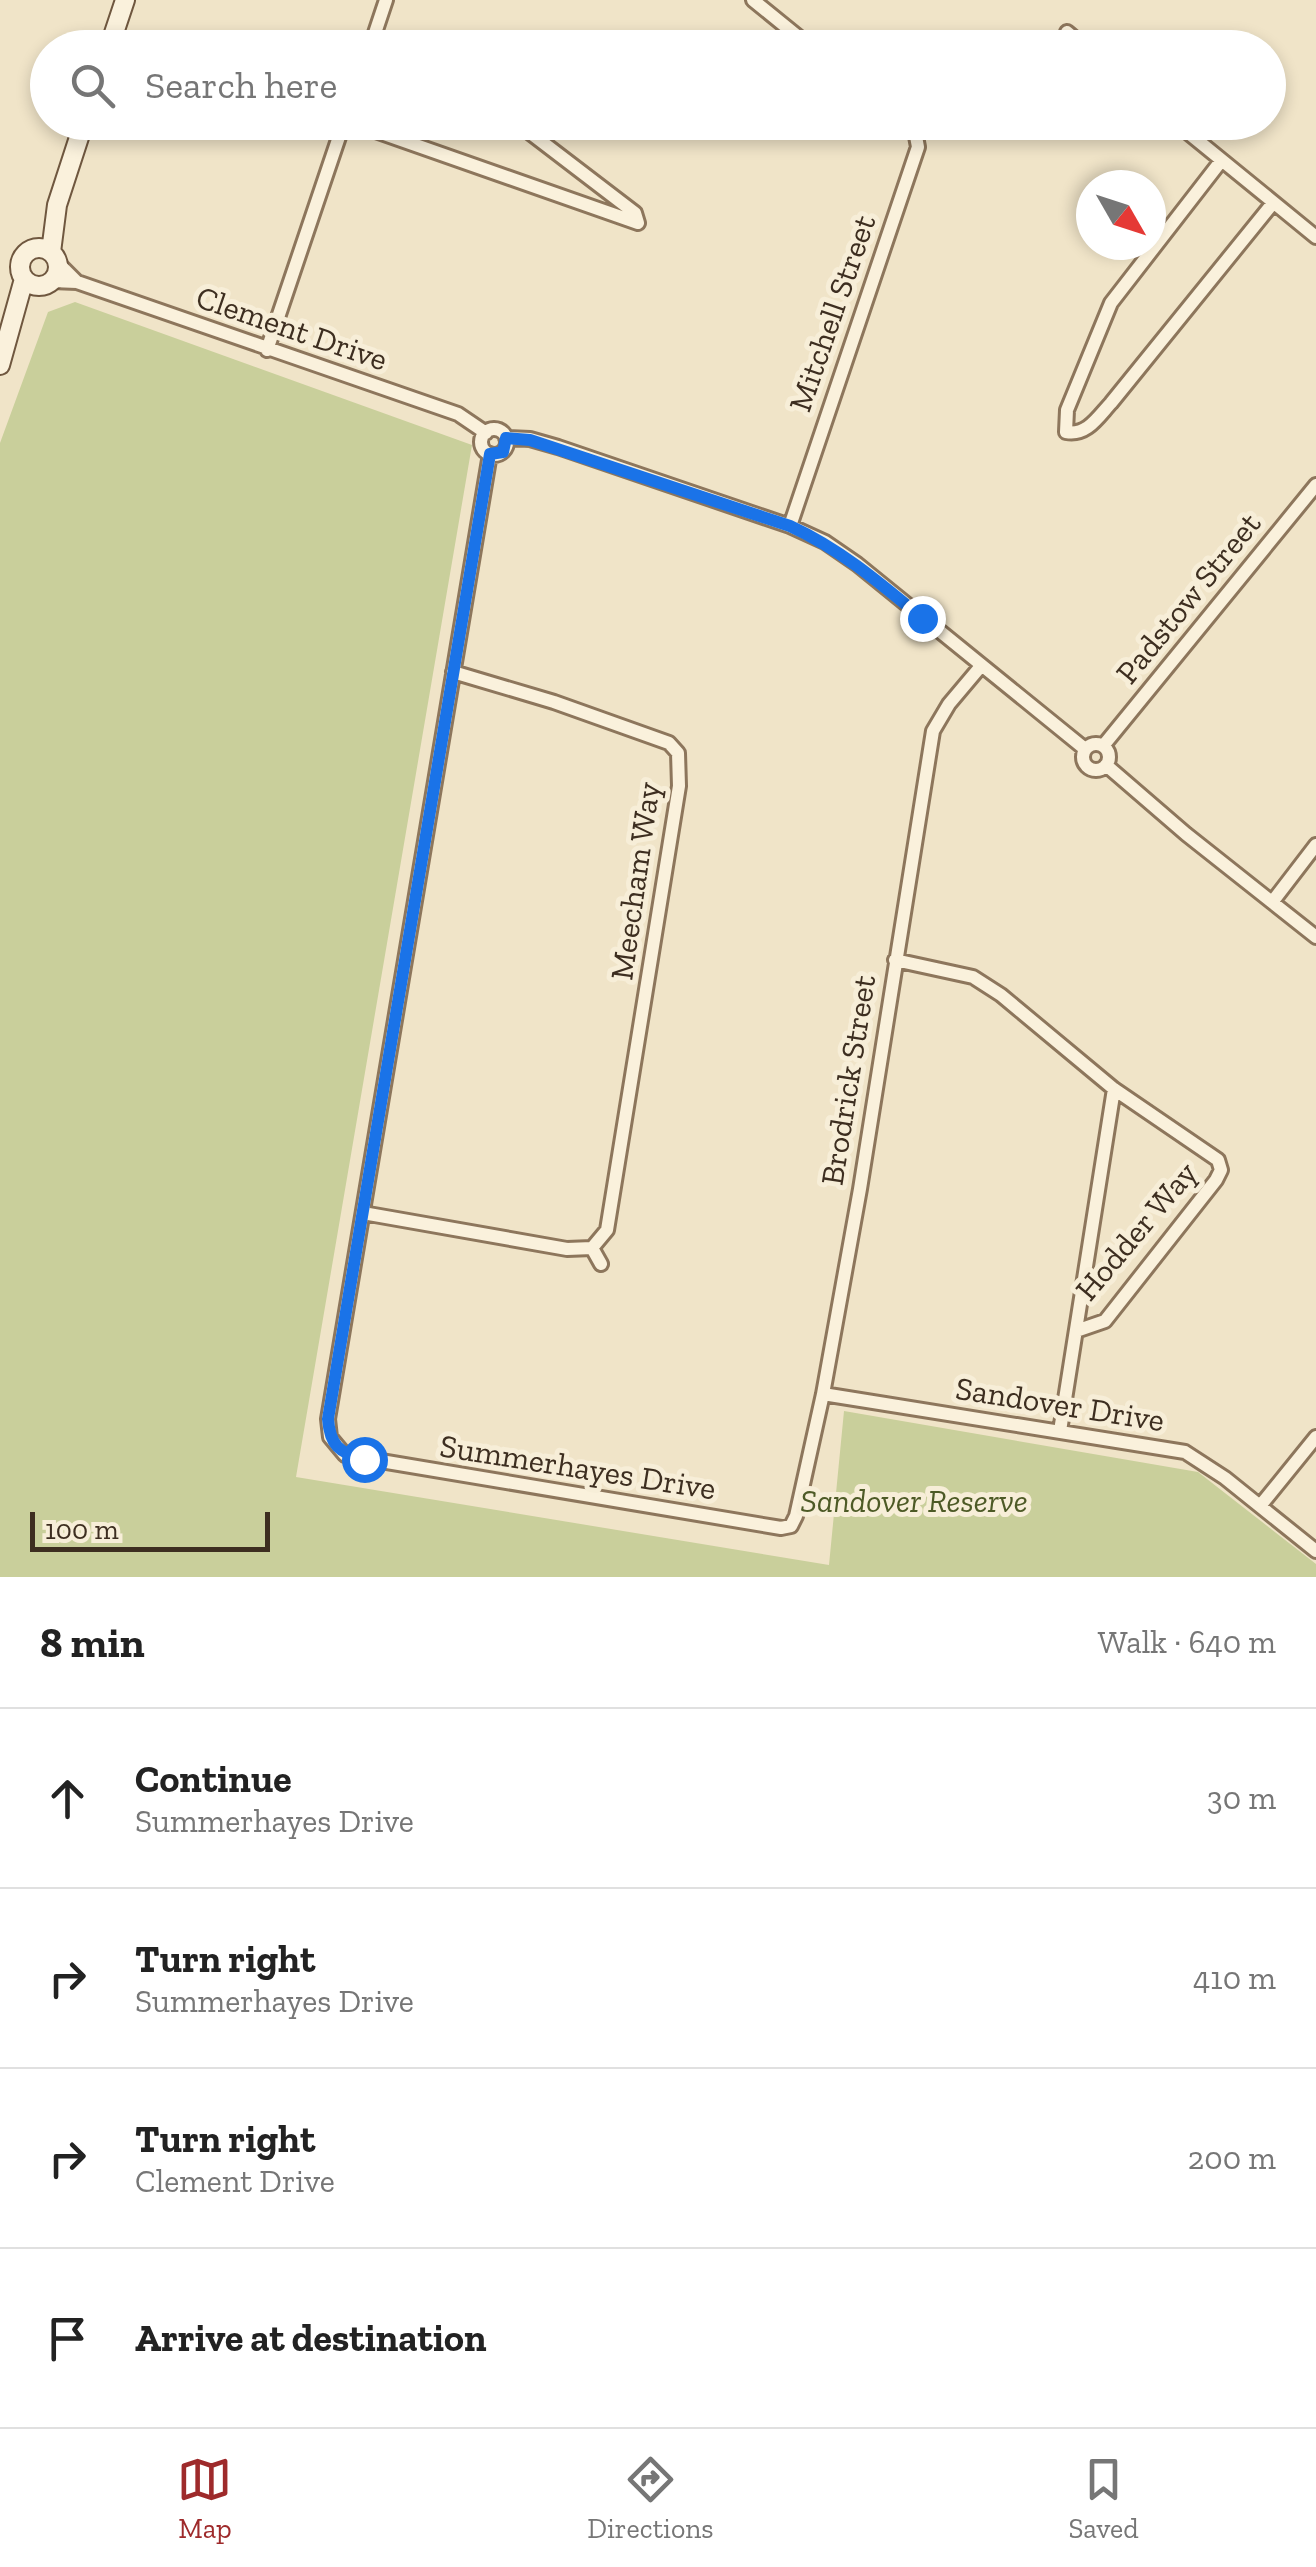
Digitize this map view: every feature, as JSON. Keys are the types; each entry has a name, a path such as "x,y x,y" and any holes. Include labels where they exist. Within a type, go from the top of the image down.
{"street":[{"path":"115,30 125,0"},
{"path":"376,30 386,0"},
{"path":"753,0 790,30"},
{"path":"12,331 48,266 57,205 78,140"},
{"path":"268,350 341,140"},
{"path":"399,140 638,222 635,213 540,140"},
{"name":"Mitchell Street","path":"790,526 918,147 917,140"},
{"path":"1196,140 1316,237"},
{"path":"1220,161 1111,303 1067,410 1066,432 1086,430 1111,403 1273,203"},
{"path":"0,366 24,279 21,261 48,266"},
{"path":"24,279 32,286 48,266"},
{"name":"Clement Drive","path":"48,266 77,282 458,414 486,433"},
{"path":"506,438 503,452 490,454 482,443 486,433 499,430 506,438 558,447 790,526 825,542 1085,749"},
{"name":"Summerhayes Drive","path":"490,454 328,1419 330,1437 344,1455 781,1528 790,1526 796,1516"},
{"name":"Padstow Street","path":"1103,746 1316,485"},
{"name":"Brodrick Street","path":"796,1516 823,1394 860,1189 933,731 948,704 981,666"},
{"name":"Meecham Way","path":"453,672 570,708 669,744 678,753 679,786 622,1148 607,1230 592,1248"},
{"path":"1094,744 1103,746 1108,752 1106,764 1100,769 1089,768 1082,759 1085,749 1094,744"},
{"path":"1106,764 1316,936"},
{"path":"1272,902 1316,845"},
{"name":"Hodder Way","path":"895,960 973,976 1114,1089 1218,1160 1221,1170 1204,1197 1105,1321 1076,1331"},
{"name":"Hodder Way","path":"1060,1432 1114,1089"},
{"path":"363,1213 567,1249 592,1248 601,1264"},
{"name":"Sandover Drive","path":"823,1394 1185,1452 1225,1478 1316,1551"},
{"path":"1260,1506 1316,1437"}],"green space":[{"name":"Sandover Reserve","path":"75,302 472,445 296,1477 829,1565 844,1411 1198,1472 1316,1564 1316,1577 0,1577 0,443 48,312"}],"route":[{"path":"364,1459 344,1455 336,1448 328,1419 490,454 503,452 506,438 530,440 790,526 825,542 857,564 922,618"}]}
